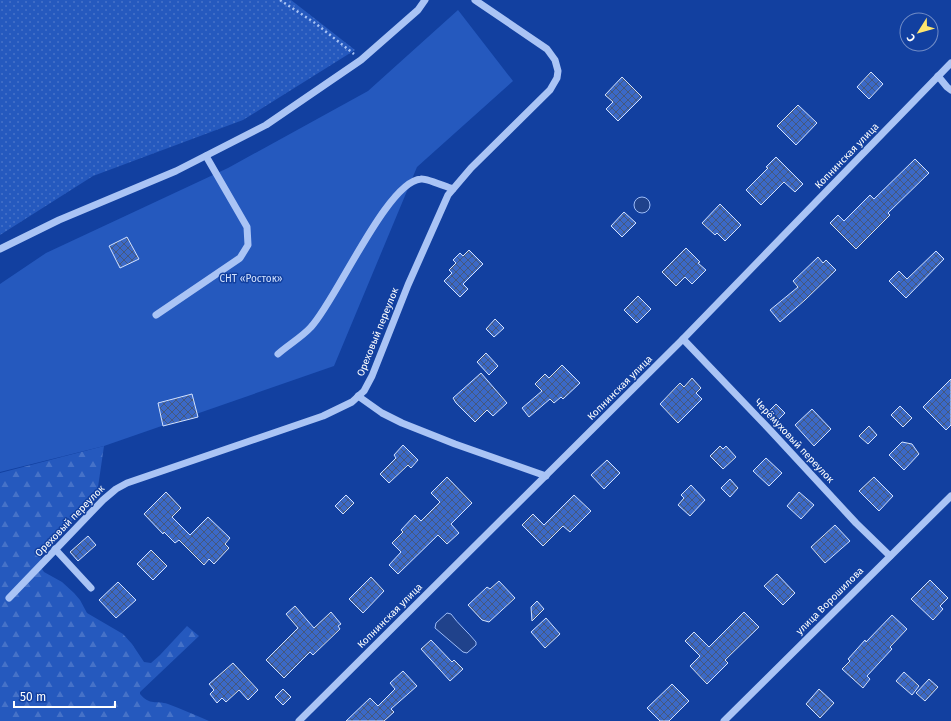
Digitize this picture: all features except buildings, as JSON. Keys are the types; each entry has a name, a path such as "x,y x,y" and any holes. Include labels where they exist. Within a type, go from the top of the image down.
{"street":[{"path":"0,249 59,220 176,171 266,125 361,60 418,10 425,0"},
{"name":"Ореховый переулок","path":"9,598 116,488 323,416 352,402 364,392 372,376 408,285 448,195 471,168 550,90 557,78 558,71 555,60 547,49 475,0"},
{"name":"Копнинская улица","path":"299,721 683,339 951,63"},
{"path":"938,76 951,90"},
{"path":"156,314 240,258 248,245 247,227 206,156"},
{"path":"278,354 311,327 328,303 363,242 387,208 406,185 421,179 453,188"},
{"name":"Черёмуховый переулок","path":"683,339 856,523 890,556"},
{"path":"358,396 382,413 402,423 455,444 546,476"},
{"name":"улица Ворошилова","path":"724,721 951,496"},
{"path":"55,549 91,588"}],"path":[{"path":"280,0 315,23 361,60"}],"green space":[{"path":"0,0 291,0 355,50 243,120 93,176 0,235"},
{"name":"СНТ «Росток»","path":"458,10 513,81 417,167 334,366 104,446 0,472 0,284 46,253 228,168 368,91"},
{"path":"104,446 97,494 88,507 80,511 71,522 55,533 41,556 40,566 44,572 62,582 74,593 80,600 87,613 123,634 144,662 151,663 187,626 199,636 140,692 140,694 147,700 168,704 209,721 0,721 0,473"}],"shaded area":[{"path":"639,197 645,197 650,202 648,211 645,213 639,213 634,208 634,202"},
{"path":"447,613 451,614 476,642 476,645 467,653 463,652 435,628 436,623"}]}
